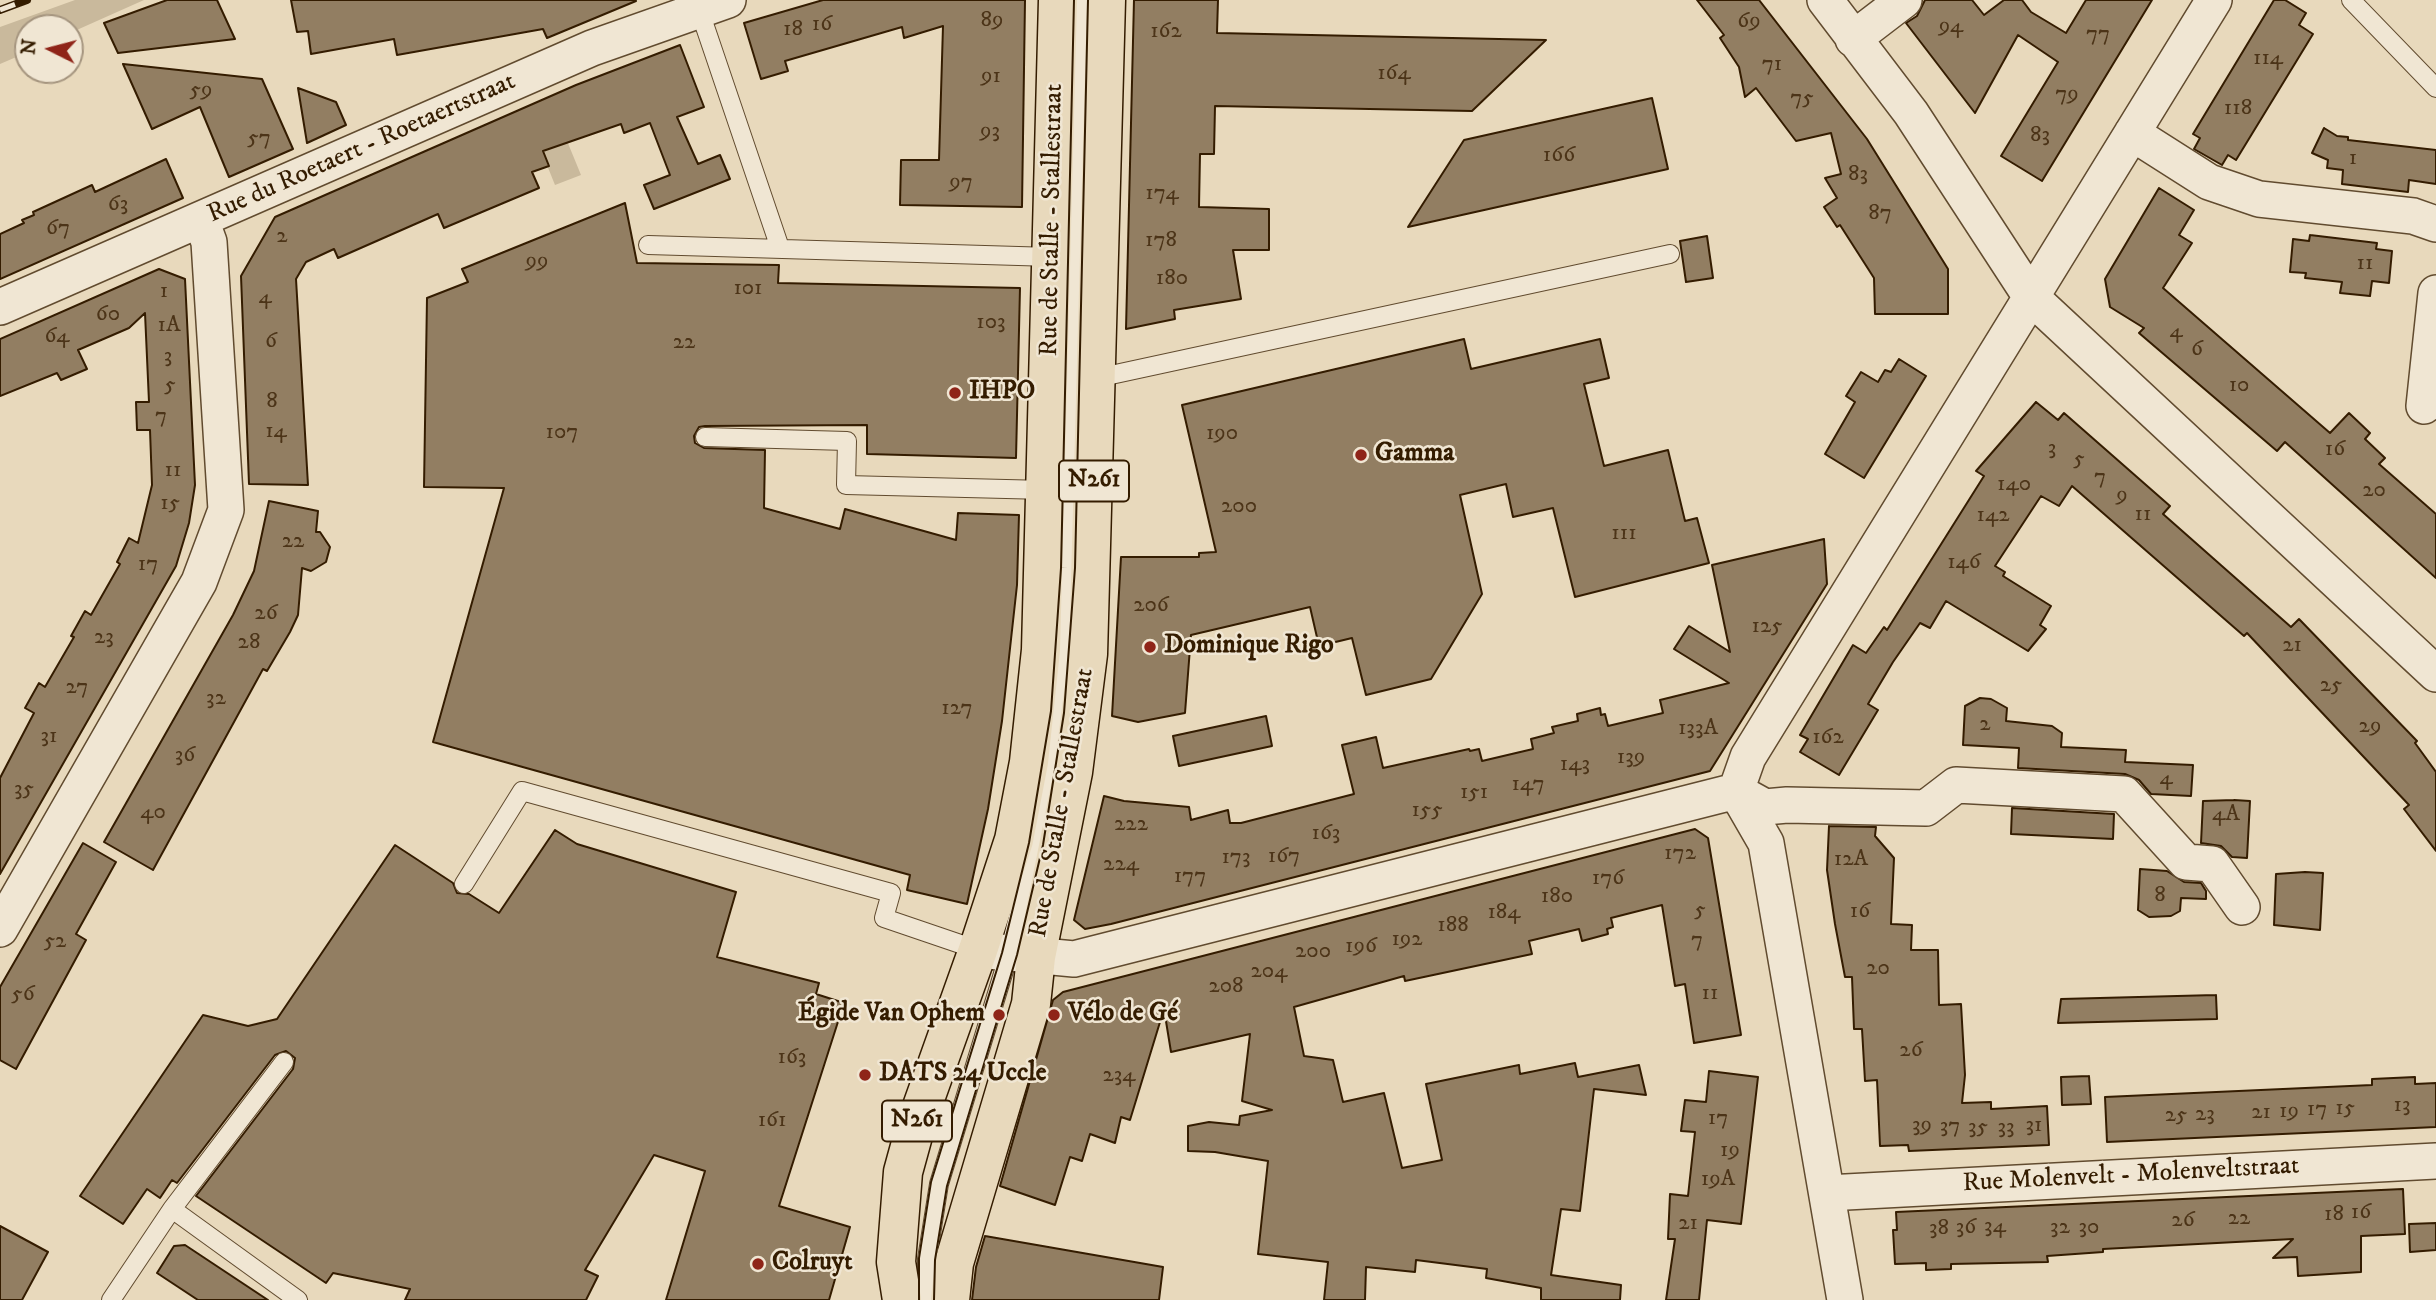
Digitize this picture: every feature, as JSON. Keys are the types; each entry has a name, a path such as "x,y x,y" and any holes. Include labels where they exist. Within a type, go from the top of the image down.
{"main road":[{"name":"Rue de Stalle - Stallestraat","path":"950,1300 954,1263 1031,1004 1008,954 1014,840 1029,762 1041,650 1058,0"},
{"name":"Rue de Stalle - Stallestraat","path":"902,1300 896,1262 903,1172 917,1121 1008,954 1073,772 1088,654 1106,0"}],"street":[{"path":"1825,0 1911,113 2031,297 2436,674"},
{"path":"1853,38 1904,0"},
{"path":"1845,1300 1766,843 1736,791 1748,757 2214,0"},
{"name":"Rue du Roetaert - Roetaertstraat","path":"0,307 592,48 713,4"},
{"path":"2132,133 2209,182 2259,199 2413,216 2436,224"},
{"path":"0,929 199,582 226,510 209,243 201,220"},
{"path":"2424,406 2436,293"},
{"path":"1008,954 1074,959 1736,791 1765,807 1787,805 1926,808 1956,785 2124,794 2186,862 2212,864 2242,907"},
{"name":"Rue Molenvelt - Molenveltstraat","path":"1827,1193 2436,1161"}],"lane":[{"name":"Rue de Stalle - Stallestraat","path":"927,1300 927,1259 939,1184 1008,954 1048,779 1063,652 1082,0"},
{"path":"2351,0 2436,88"},
{"path":"713,4 780,248"},
{"path":"648,244 1052,257"},
{"path":"1097,378 1670,254"},
{"path":"705,437 847,441 846,485 1046,490"},
{"path":"464,884 523,791 891,893 884,918 1008,954"},
{"path":"111,1300 172,1209 284,1062"},
{"path":"172,1209 298,1300"}],"shaded area":[{"path":"75,0 144,0 84,27 84,14 36,14"},
{"path":"14,22 14,58 0,64 0,27"},
{"path":"549,97 581,175 555,185 524,108"}],"building":[{"path":"167,0 217,0 235,39 118,53 104,23"},
{"path":"291,0 636,1 547,38 543,29 397,55 394,39 311,54 308,31 297,32"},
{"path":"823,0 1025,0 1022,207 900,205 901,160 939,160 943,26 904,38 902,27 785,61 788,71 761,79 744,23"},
{"path":"1134,0 1218,0 1217,33 1546,40 1472,111 1215,106 1214,154 1200,154 1199,207 1269,209 1269,250 1233,250 1241,299 1174,310 1175,319 1126,329"},
{"path":"1697,0 1759,0 1867,139 1948,269 1948,314 1875,314 1874,278 1840,225 1837,227 1824,207 1837,198 1825,178 1841,174 1831,133 1796,141 1756,88 1745,97 1739,67 1720,38 1724,35"},
{"path":"1925,0 1972,0 1984,15 2004,0 2022,0 2031,12 2066,33 2086,0 2152,0 2042,181 2001,156 2058,62 2018,35 1975,113 1906,23 1917,16"},
{"path":"2274,0 2285,0 2306,13 2299,25 2313,34 2236,160 2228,155 2222,165 2194,149 2200,138 2193,134"},
{"path":"680,45 704,107 677,117 698,164 720,155 730,179 654,209 644,185 670,175 650,123 624,133 621,124 543,151 549,166 532,172 539,188 444,228 438,214 338,258 334,249 306,262 296,279 308,485 249,484 241,276 275,217 576,85"},
{"path":"123,64 262,79 293,149 229,177 200,107 152,129"},
{"path":"298,88 336,102 346,125 307,143"},
{"path":"1652,98 1668,169 1408,227 1464,140"},
{"path":"2324,128 2337,136 2348,137 2348,140 2436,150 2436,184 2409,180 2408,192 2342,184 2343,170 2327,168 2328,160 2312,153"},
{"path":"166,159 183,198 0,279 0,234 24,223 22,220 34,215 33,212 92,185 95,192"},
{"path":"2159,188 2194,210 2179,235 2192,243 2163,288 2330,433 2349,413 2370,433 2365,439 2385,458 2379,464 2436,514 2436,578 2285,442 2277,451 2139,333 2144,328 2110,307 2105,279"},
{"path":"625,203 637,263 779,265 778,283 1020,288 1016,458 867,454 867,425 705,426 699,427 694,436 695,443 704,448 765,450 764,508 840,529 845,509 956,540 958,513 1019,515 1017,585 1002,721 988,809 967,904 907,890 910,875 433,742 504,488 424,487 427,298 468,282 462,269"},
{"path":"2310,235 2377,243 2376,249 2392,251 2389,283 2372,281 2370,296 2340,293 2342,282 2305,278 2306,273 2290,272 2293,239 2309,241"},
{"path":"1707,236 1713,278 1686,282 1680,241"},
{"path":"159,269 185,279 195,485 189,523 176,566 0,874 0,778 34,713 25,708 39,683 45,687 74,637 71,636 85,611 91,615 120,564 117,562 129,538 138,543 152,485 150,430 137,430 136,402 149,402 145,313 129,328 78,350 87,369 61,380 57,373 0,396 0,339"},
{"path":"1464,339 1471,369 1600,339 1609,378 1584,384 1604,466 1668,450 1685,521 1697,518 1709,563 1575,597 1553,508 1513,517 1506,484 1460,495 1482,594 1431,679 1366,695 1352,638 1319,646 1310,607 1191,635 1185,713 1138,722 1112,716 1121,557 1199,557 1199,553 1216,552 1182,405"},
{"path":"1899,359 1926,376 1864,478 1825,454 1855,402 1846,396 1861,372 1878,382 1885,370 1891,372"},
{"path":"2036,402 2058,420 2064,413 2170,506 2163,514 2291,627 2299,619 2417,741 2415,743 2436,772 2436,851 2404,809 2409,805 2247,633 2244,636 2072,486 2059,506 2041,496 1995,566 2005,572 2003,576 2051,606 2040,625 2046,629 2028,651 1946,601 1930,628 1920,623 1893,662 1868,704 1878,710 1839,775 1800,752 1808,739 1800,735 1853,645 1866,653 1884,627 1887,630 1984,476 1976,471"},
{"path":"269,501 318,511 316,532 320,532 330,547 326,562 311,571 302,568 298,615 290,632 267,671 263,669 153,870 104,842 233,615 254,571"},
{"path":"1824,539 1827,584 1710,771 1111,924 1085,929 1074,920 1104,796 1124,801 1189,807 1191,820 1228,810 1230,823 1241,823 1354,794 1342,745 1376,737 1383,768 1469,749 1479,749 1482,761 1533,749 1531,739 1554,733 1552,727 1578,721 1577,714 1600,708 1601,715 1605,714 1608,726 1663,713 1660,700 1729,683 1674,649 1689,626 1730,652 1712,565"},
{"path":"1980,698 1991,699 2007,708 2006,721 2052,726 2062,733 2061,747 2126,750 2125,762 2193,765 2191,796 2151,794 2139,780 2125,774 2018,768 2019,748 1963,745 1965,706"},
{"path":"1266,716 1272,746 1179,766 1173,736"},
{"path":"2203,801 2250,801 2247,858 2232,857 2221,846 2201,843"},
{"path":"2012,808 2114,814 2113,839 2011,834"},
{"path":"1829,826 1876,827 1875,836 1894,858 1891,924 1912,925 1911,950 1938,950 1939,1005 1961,1004 1965,1075 1962,1103 1991,1102 1991,1109 2047,1106 2049,1145 1909,1151 1908,1145 1880,1146 1877,1080 1865,1081 1862,1029 1854,1029 1852,977 1845,977 1835,924 1827,870"},
{"path":"1695,829 1708,838 1741,1035 1694,1043 1685,984 1675,986 1662,905 1611,918 1613,927 1607,929 1608,934 1582,941 1579,929 1529,941 1532,954 1405,981 1404,976 1294,1007 1304,1056 1333,1060 1343,1102 1384,1093 1402,1168 1442,1160 1426,1084 1519,1065 1520,1074 1575,1063 1578,1077 1639,1065 1646,1095 1594,1089 1580,1211 1561,1209 1551,1275 1621,1285 1620,1300 1541,1300 1541,1288 1486,1278 1487,1269 1416,1260 1415,1272 1366,1267 1365,1300 1324,1300 1328,1262 1258,1254 1268,1161 1215,1152 1188,1151 1188,1126 1209,1122 1239,1125 1240,1116 1272,1110 1242,1101 1250,1034 1171,1052 1164,1009 1130,1120 1121,1117 1115,1143 1090,1134 1082,1161 1070,1157 1055,1205 1000,1186 1053,1000 1063,992"},
{"path":"555,830 577,844 736,892 717,957 819,983 816,994 844,1003 779,1206 850,1227 829,1300 666,1300 705,1171 654,1155 585,1270 598,1276 586,1300 405,1300 410,1289 333,1273 326,1283 196,1196 293,1069 295,1058 286,1051 275,1055 177,1183 172,1180 160,1198 147,1189 123,1224 80,1196 203,1015 248,1026 277,1019 395,845 453,883 457,893 469,894 499,913"},
{"path":"83,843 116,862 76,934 86,940 16,1069 0,1060 0,987"},
{"path":"2140,869 2167,871 2184,882 2201,883 2206,891 2206,899 2181,898 2180,911 2171,916 2149,917 2138,910"},
{"path":"2323,873 2320,930 2274,925 2276,874"},
{"path":"2216,995 2217,1019 2058,1023 2061,999"},
{"path":"1709,1071 1758,1077 1741,1224 1707,1220 1699,1300 1666,1300 1675,1239 1668,1239 1670,1194 1688,1196 1695,1132 1681,1131 1685,1100 1706,1102"},
{"path":"2089,1076 2091,1104 2062,1105 2061,1077"},
{"path":"2415,1077 2415,1084 2436,1083 2436,1127 2107,1142 2105,1097 2372,1085 2372,1079"},
{"path":"2403,1189 2405,1234 2361,1236 2361,1272 2298,1276 2297,1257 2273,1258 2293,1239 2103,1249 2103,1252 2047,1256 2048,1262 1951,1264 1951,1269 1926,1270 1926,1263 1895,1264 1893,1230 1897,1230 1896,1212"},
{"path":"2436,1223 2436,1250 2410,1252 2409,1224"},
{"path":"0,1226 48,1252 22,1300 0,1300"},
{"path":"985,1236 1163,1267 1159,1300 972,1300 976,1267"},
{"path":"185,1245 268,1300 198,1300 157,1273 174,1246"}],"tram line":[{"path":"919,1300 919,1258 931,1182 1002,953 1029,843 1051,711 1061,568 1074,0"},
{"path":"934,1300 935,1260 947,1186 1017,955 1043,845 1064,713 1075,568 1088,0"}],"railway":[{"path":"0,10 27,0"}],"place":[{"name":"IHPO","path":"955,393"},
{"name":"Gamma","path":"1361,455"},
{"name":"Dominique Rigo","path":"1150,647"},
{"name":"Égide Van Ophem","path":"999,1015"},
{"name":"Vélo de Gé","path":"1054,1015"},
{"name":"DATS 24 Uccle","path":"865,1075"},
{"name":"Colruyt","path":"758,1264"}]}
